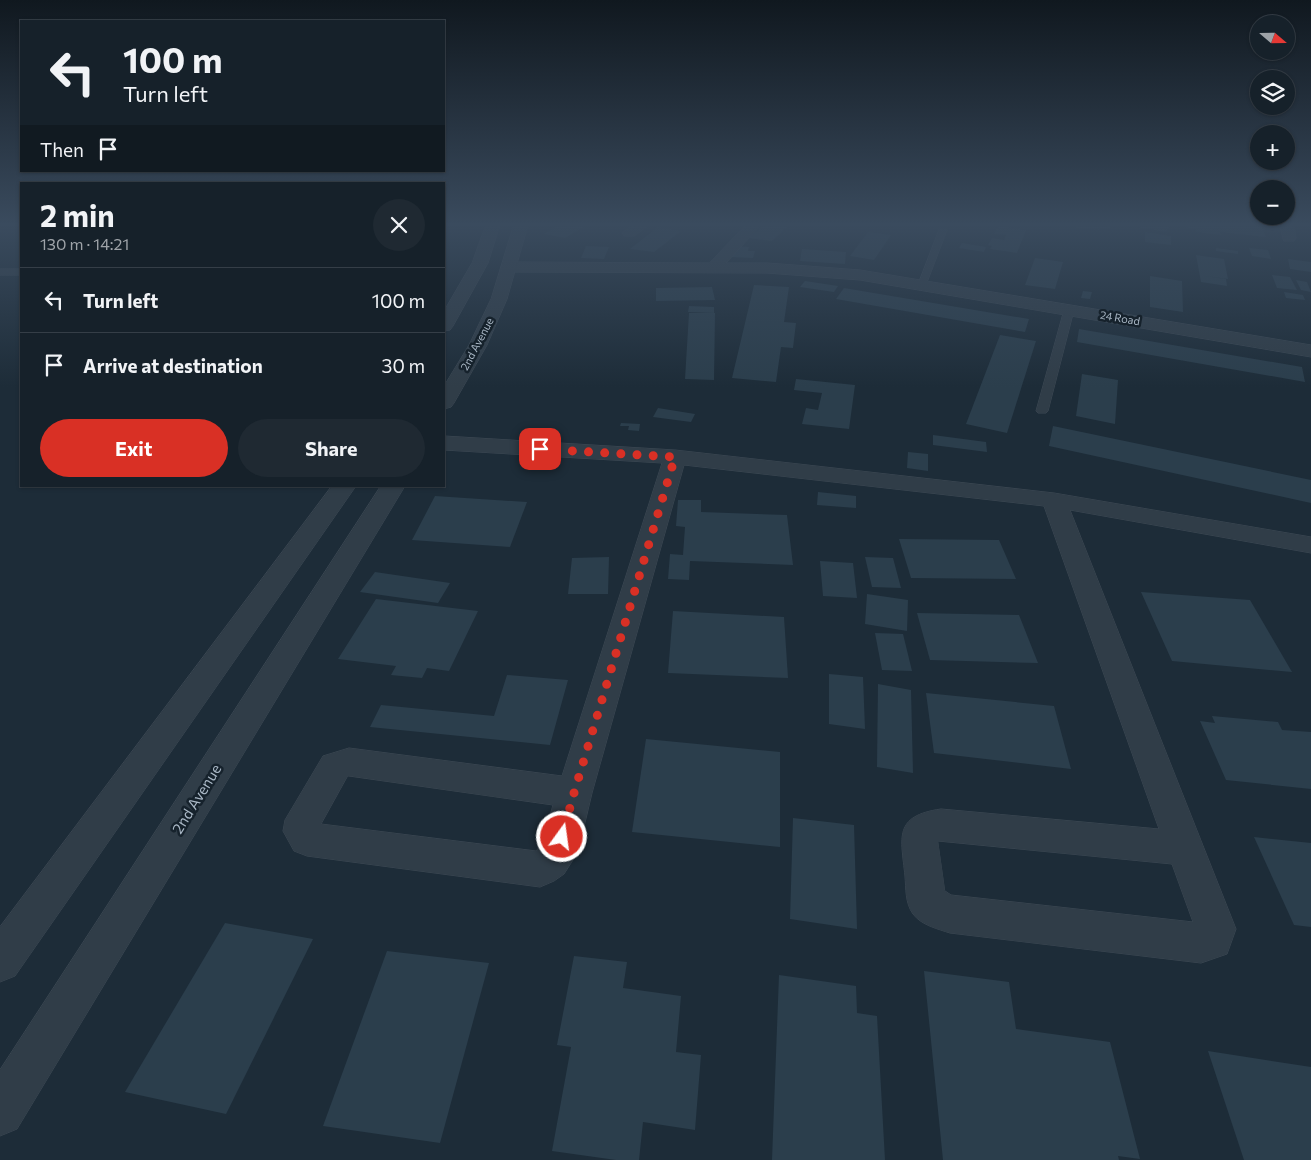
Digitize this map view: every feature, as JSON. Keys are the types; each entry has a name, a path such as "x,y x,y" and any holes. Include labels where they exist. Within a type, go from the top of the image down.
{"street":[{"path":"445,322 449,308 469,279"},
{"name":"2nd Avenue","path":"445,401 478,345 500,299 506,279"},
{"name":"24 Road","path":"886,279 1311,351"},
{"path":"445,443 675,457 1054,500 1311,545"},
{"path":"574,793 349,762 335,766 303,820 301,831 308,839 540,869 551,862 559,852 574,793 675,457"},
{"path":"0,961 343,487"},
{"name":"2nd Avenue","path":"0,1112 392,487"},
{"path":"1054,500 1216,929 1213,940 1201,943 950,914 939,910 927,901 919,836 927,827 940,824 1185,848"}],"lane":[{"path":"922,285 924,279"},
{"path":"1042,411 1068,310"}],"building":[{"path":"1027,279 1058,279 1055,289 1025,285"},
{"path":"1150,279 1182,281 1183,312 1150,307"},
{"path":"1200,279 1226,279 1227,286 1201,282"},
{"path":"1274,279 1291,279 1297,290 1277,288"},
{"path":"1296,280 1307,282 1311,292 1301,290"},
{"path":"805,281 838,286 834,292 800,287"},
{"path":"754,285 789,287 784,322 796,323 793,348 781,347 776,382 732,378"},
{"path":"712,287 715,300 656,301 656,288"},
{"path":"844,288 1029,319 1025,332 836,299"},
{"path":"1083,291 1092,292 1090,299 1081,298"},
{"path":"1284,292 1303,295 1305,300 1286,298"},
{"path":"689,306 714,307 714,313 688,312"},
{"path":"689,313 715,313 714,380 685,379"},
{"path":"1079,329 1302,367 1305,382 1077,342"},
{"path":"1000,335 1036,341 1007,433 966,424"},
{"path":"1082,374 1118,380 1115,424 1076,416"},
{"path":"796,379 855,385 849,429 802,424 806,408 818,410 822,393 794,390"},
{"path":"658,408 695,414 691,422 653,417"},
{"path":"621,423 640,424 639,431 628,430 629,426 620,426"},
{"path":"1053,426 1311,480 1311,503 1049,446"},
{"path":"933,435 986,442 987,452 933,445"},
{"path":"908,452 928,454 928,471 907,468"},
{"path":"818,492 856,496 856,508 817,505"},
{"path":"435,496 527,502 510,547 412,540"},
{"path":"678,500 701,500 701,512 787,515 793,565 690,561 689,580 668,579 670,554 683,555 685,527 676,526"},
{"path":"899,539 999,540 1016,579 911,578"},
{"path":"609,557 608,594 568,594 572,558"},
{"path":"865,557 893,558 901,588 872,587"},
{"path":"820,561 853,563 857,598 823,596"},
{"path":"375,572 450,583 438,603 360,592"},
{"path":"1141,592 1250,600 1292,672 1172,661"},
{"path":"867,594 908,600 907,631 865,624"},
{"path":"376,599 478,611 449,671 427,668 422,678 391,675 396,666 338,659"},
{"path":"673,611 784,617 788,678 668,673"},
{"path":"917,613 1019,615 1038,663 930,660"},
{"path":"875,633 903,634 912,671 882,670"},
{"path":"829,674 863,677 865,729 829,724"},
{"path":"507,675 568,680 550,745 370,727 381,705 494,716"},
{"path":"878,684 911,690 913,773 877,767"},
{"path":"926,693 1054,706 1071,769 934,753"},
{"path":"1212,716 1278,722 1282,730 1311,732 1311,789 1226,780 1200,721 1215,723"},
{"path":"646,739 780,752 780,847 632,832"},
{"path":"793,818 854,825 857,929 790,919"},
{"path":"1254,837 1311,843 1311,927 1294,925"},
{"path":"225,923 313,939 226,1114 125,1092"},
{"path":"387,951 489,963 440,1143 323,1126"},
{"path":"574,956 627,962 623,988 681,996 676,1052 701,1055 695,1130 643,1122 639,1160 616,1160 552,1151 571,1047 557,1045"},
{"path":"924,971 1009,982 1016,1029 1110,1042 1140,1159 1118,1156 1119,1160 943,1160"},
{"path":"779,975 856,986 857,1013 877,1016 885,1160 772,1160"},
{"path":"1208,1051 1311,1067 1311,1160 1244,1160"}],"route":[{"path":"540,449 675,457 562,837"}]}
